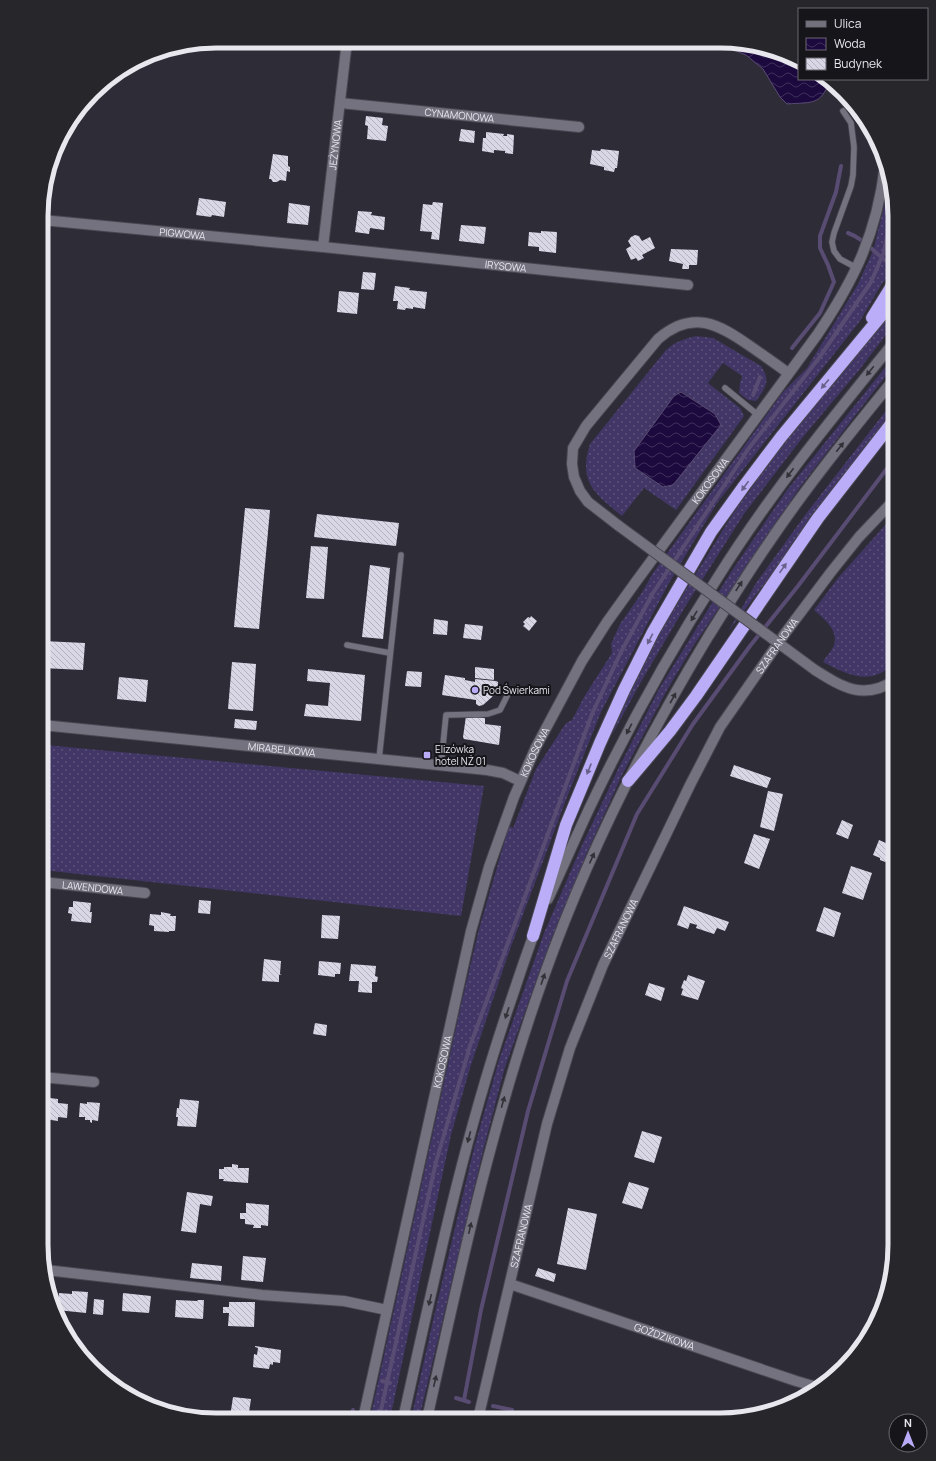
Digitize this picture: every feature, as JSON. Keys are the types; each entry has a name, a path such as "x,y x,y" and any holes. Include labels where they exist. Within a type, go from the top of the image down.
{"highway":[{"path":"859,343 872,317 888,292"},
{"path":"533,936 566,825 624,690 654,632 711,532 781,437 888,308"},
{"path":"628,781 670,731 696,696 818,518 888,428"}],"street":[{"name":"JEŻYNOWA","path":"323,247 346,48"},
{"name":"CYNAMONOWA","path":"340,103 579,128"},
{"name":"KOKOSOWA","path":"364,1413 471,931 498,840 520,781 565,691 607,622 844,294 857,268 872,230 883,176"},
{"name":"PIGWOWA","path":"48,221 323,247"},
{"name":"IRYSOWA","path":"323,247 688,285"},
{"path":"788,373 728,331 708,323 696,322 680,325 670,329 658,338 586,426 573,448 572,464 574,477 580,491 588,502 815,670 839,685 859,690 871,690 888,684"},
{"path":"404,1413 438,1262 491,1059 533,936 572,845 602,781 642,706 693,617 730,558 769,501 888,350"},
{"path":"428,1413 481,1183 518,1052 545,972 582,880 628,781 683,679 736,591 756,560 817,476 888,387"},
{"name":"SZAFRANOWA","path":"479,1413 547,1124 570,1048 603,965 686,792 720,727 786,632 831,572 888,507"},
{"name":"MIRABELKOWA","path":"48,726 496,771 520,781"},
{"name":"LAWENDOWA","path":"48,883 145,893"},
{"path":"48,1078 94,1082"},
{"path":"50,1270 262,1295 344,1301 387,1310"},
{"name":"GOŹDZIKOWA","path":"510,1284 761,1370 812,1386"}],"lane":[{"path":"843,111 851,123 854,147 853,175 851,186 832,242 834,251 840,259 857,268"},
{"path":"725,388 758,415"},
{"path":"379,759 401,555"},
{"path":"347,646 390,653"},
{"path":"441,765 446,715 488,714 500,710 510,690"}],"shaded area":[{"path":"887,194 888,274 885,281 860,321 717,503 669,583 601,712 509,952 470,1068 451,1135 391,1413 371,1413 461,1005 479,929 509,826 513,828 536,769 566,723 572,720 584,697 612,653 611,644 620,624 641,594 653,573 783,392 807,368 858,284 873,251"},
{"path":"888,316 888,332 860,369 803,437 744,514 685,607 612,735 633,683 658,635 734,512 775,455"},
{"path":"696,336 713,338 761,366 766,376 765,388 756,401 748,400 739,393 742,376 723,363 708,383 740,408 744,416 676,510 644,488 622,516 596,493 587,477 587,457 590,444 666,350 676,343","holes":["682,392 715,414 634,461 674,396"]},
{"path":"888,364 888,373 800,487 692,648 667,690 622,775 590,846 552,937 505,1067 483,1151 420,1413 412,1413 474,1148 499,1060 544,933 582,845 619,767 659,689 731,572 787,490"},
{"path":"888,408 888,420 728,632 756,583 805,515"},
{"path":"888,522 888,668 878,674 869,677 851,675 823,662 834,645 834,634 829,625 814,610 838,578"},
{"path":"48,745 484,786 461,916 48,871"}],"water":[{"path":"731,48 753,51 774,57 798,67 798,80 818,80 827,87 819,99 809,102 787,104 780,97 763,69 746,55"},
{"path":"681,392 715,414 721,425 673,485 663,487 635,468 634,451 674,396"}],"building":[{"path":"366,116 383,118 382,125 388,126 386,141 367,139 368,126 365,125"},
{"path":"461,129 475,131 474,143 459,141"},
{"path":"486,132 504,134 503,136 507,136 507,134 514,135 513,154 505,153 505,151 494,150 494,153 482,151 483,138 486,138"},
{"path":"601,149 619,151 617,168 615,168 614,172 604,170 604,167 590,164 592,150 600,151"},
{"path":"273,154 288,156 288,166 290,167 290,172 287,171 286,181 280,180 273,182 269,179"},
{"path":"199,198 226,202 224,217 196,215"},
{"path":"433,202 443,203 439,240 431,239 432,232 420,231 423,204 432,205"},
{"path":"289,203 310,206 308,225 287,223"},
{"path":"358,211 372,212 371,215 385,217 384,230 370,228 369,234 355,232"},
{"path":"461,225 486,227 484,244 459,241"},
{"path":"541,231 557,232 556,253 539,251 539,247 528,246 529,232 541,233"},
{"path":"635,235 639,236 642,241 650,237 655,248 642,255 644,258 638,261 636,258 631,260 626,249 631,246 628,241"},
{"path":"671,249 698,250 697,265 689,265 689,269 682,269 683,264 669,261"},
{"path":"363,272 376,273 374,290 361,289"},
{"path":"395,286 410,288 409,290 427,292 425,309 413,307 413,309 406,308 405,310 397,309 398,301 393,301"},
{"path":"339,291 359,293 357,314 337,312"},
{"path":"245,508 270,510 259,629 234,627"},
{"path":"317,514 399,523 396,546 314,537"},
{"path":"311,546 328,547 324,599 306,598"},
{"path":"370,565 390,568 383,639 362,637"},
{"path":"531,616 537,621 529,631 523,626 525,624 523,622"},
{"path":"434,619 448,621 447,635 433,634"},
{"path":"465,624 483,626 481,640 463,638"},
{"path":"48,641 85,643 83,670 48,668"},
{"path":"232,662 256,664 253,711 228,709"},
{"path":"475,667 494,669 494,680 475,678"},
{"path":"308,669 365,675 361,721 304,716 306,704 328,706 330,683 307,681"},
{"path":"407,671 422,672 421,687 405,686"},
{"name":"Pod Świerkami","path":"445,675 465,678 465,680 475,682 475,679 496,681 498,682 498,688 492,697 483,705 479,706 476,704 476,700 442,695"},
{"path":"119,677 148,680 146,702 117,699"},
{"path":"466,716 485,718 485,724 501,726 499,745 464,739"},
{"path":"235,719 257,721 256,730 234,728"},
{"path":"734,765 771,778 767,788 730,776"},
{"path":"768,791 783,794 774,831 760,827"},
{"path":"842,820 853,825 848,839 836,834"},
{"path":"754,834 770,839 759,869 744,863"},
{"path":"888,838 888,863 873,855 879,840 886,843"},
{"path":"851,866 872,873 863,900 842,893"},
{"path":"199,900 211,901 210,914 198,913"},
{"path":"73,901 91,903 91,923 71,921 72,914 68,913 69,907 73,907"},
{"path":"684,906 729,922 725,931 717,928 714,934 696,928 697,925 690,923 688,929 677,925"},
{"path":"824,907 841,913 834,937 816,931"},
{"path":"161,912 171,914 170,916 176,916 175,931 154,931 154,926 149,925 150,914 161,915"},
{"path":"322,915 340,916 338,939 321,938"},
{"path":"264,959 281,961 280,974 282,974 279,975 279,982 262,981"},
{"path":"319,961 341,963 340,974 335,974 335,977 318,975"},
{"path":"351,964 376,966 375,976 378,977 377,982 372,982 372,993 358,992 359,981 349,981"},
{"path":"688,975 705,981 698,1000 681,995 683,989 681,988"},
{"path":"649,983 665,988 661,1001 645,995"},
{"path":"315,1023 327,1025 326,1036 313,1034"},
{"path":"48,1098 58,1099 58,1103 68,1104 67,1118 58,1117 58,1121 48,1120"},
{"path":"180,1099 199,1101 196,1127 177,1126 177,1108 179,1108"},
{"path":"87,1102 100,1103 98,1121 92,1120 92,1123 90,1120 85,1120 85,1117 79,1117 80,1103 87,1104"},
{"path":"642,1131 662,1137 654,1163 634,1157"},
{"path":"232,1164 238,1165 238,1168 249,1168 248,1183 223,1181 224,1179 219,1179 219,1169 224,1169 224,1167 232,1167"},
{"path":"629,1182 649,1188 642,1209 622,1203"},
{"path":"187,1192 213,1196 211,1206 200,1204 196,1233 181,1231"},
{"path":"246,1203 269,1205 268,1226 261,1225 261,1228 253,1228 254,1225 245,1224 245,1219 240,1219 240,1213 246,1213"},
{"path":"568,1208 597,1214 586,1270 557,1264"},
{"path":"243,1256 266,1258 263,1282 241,1280"},
{"path":"192,1263 222,1266 221,1281 190,1278"},
{"path":"538,1268 556,1274 554,1282 535,1276"},
{"path":"72,1291 88,1292 86,1313 62,1310 58,1302 59,1293 72,1294"},
{"path":"123,1293 151,1296 149,1313 122,1311"},
{"path":"94,1299 104,1300 103,1315 93,1314"},
{"path":"176,1300 204,1300 203,1319 175,1317"},
{"path":"229,1302 255,1302 254,1327 228,1326 229,1313 223,1313 223,1307 229,1307"},
{"path":"255,1346 281,1350 280,1363 273,1362 273,1365 270,1364 269,1369 253,1367 254,1354 257,1355 258,1348"},
{"path":"233,1397 251,1399 249,1413 231,1413"}],"waterway":[{"path":"792,348 820,313 834,282 820,248 820,236 836,192 841,166"},
{"path":"380,1413 436,1162 470,1046 592,714 621,652 653,593 749,448 819,358 871,282 884,252 888,231"},
{"path":"848,233 860,239 888,262"},
{"path":"753,395 760,377"},
{"path":"464,1400 481,1310 528,1111 567,981 637,814 693,724 750,646 798,586 888,467"},
{"path":"382,1381 390,1383"},
{"path":"456,1398 469,1402"},
{"path":"493,1406 512,1410"}],"place":[{"name":"Pod Świerkami","path":"475,690"},
{"name":"Elizówka hotel NŻ 01","path":"427,755"}]}
